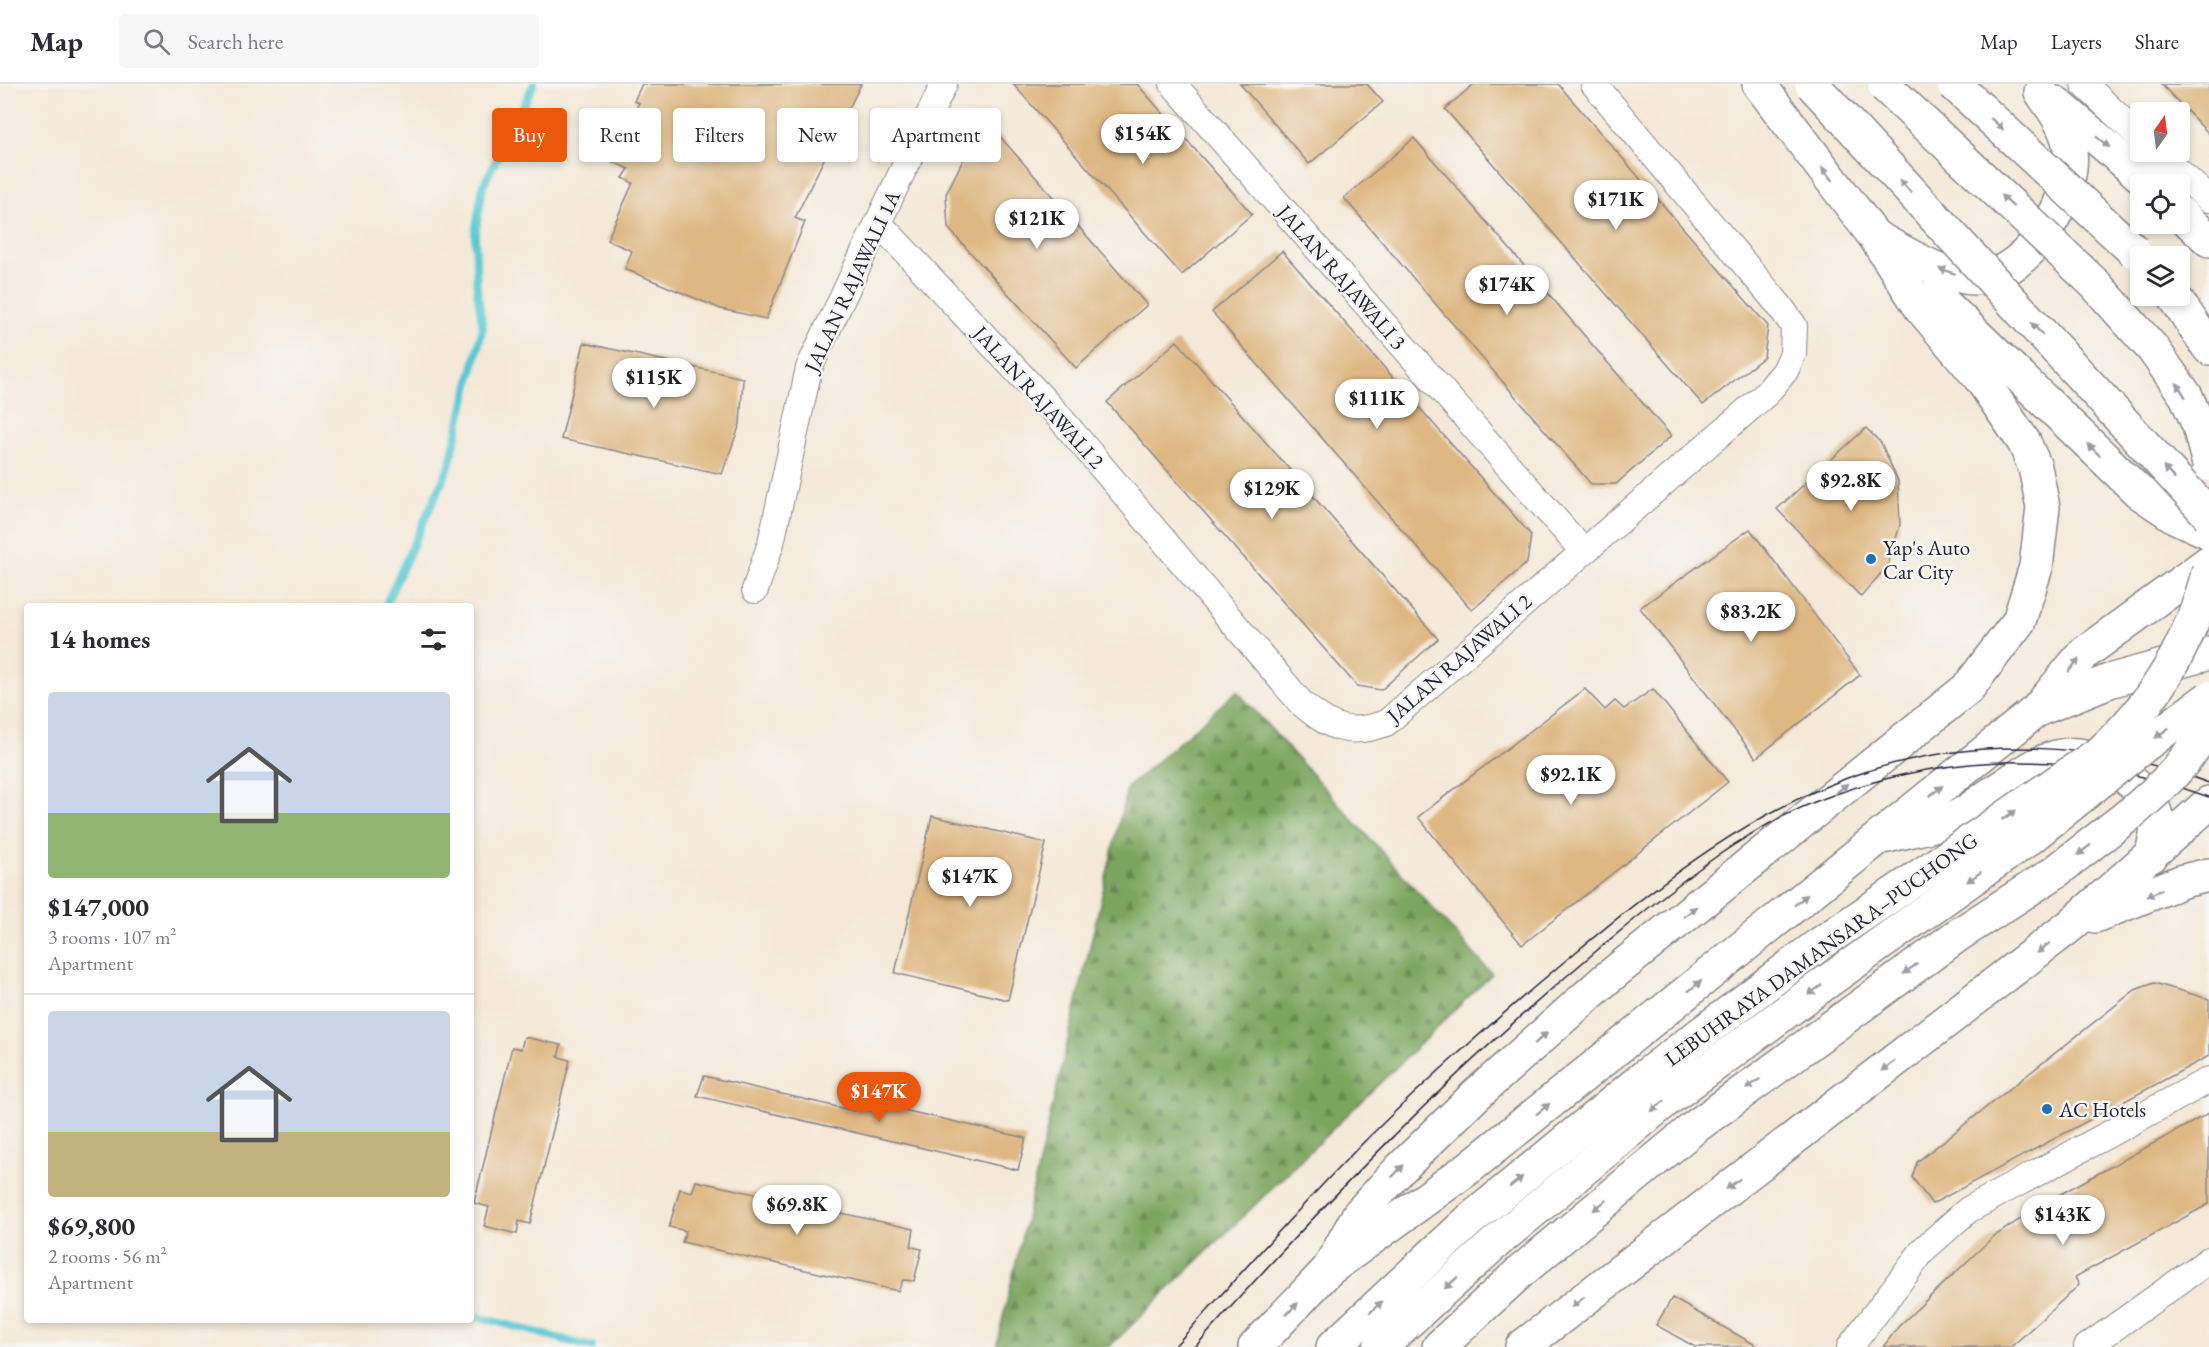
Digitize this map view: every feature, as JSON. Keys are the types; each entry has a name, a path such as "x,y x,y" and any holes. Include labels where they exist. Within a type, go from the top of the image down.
{"highway":[{"path":"1328,1270 1359,1214 1400,1169 1478,1094 1605,980 1968,688 2019,621 2036,567 2040,538 2043,507 2035,467 2008,415 1921,308 1875,237 1759,84"},
{"path":"1812,84 2209,515"},
{"path":"1954,84 2130,247"},
{"path":"1883,85 2095,284 2153,349 2186,396 2199,426 2209,464"},
{"path":"1875,237 1930,265 1977,278 2003,273 2019,260 2036,244 2049,223 2068,181 2070,146 2064,127 2037,88"},
{"path":"2037,88 2138,174"},
{"path":"2190,222 2209,240"},
{"path":"1875,237 2139,492 2176,517 2209,532"},
{"path":"2190,293 2209,308"},
{"path":"2181,306 2209,348"},
{"path":"1255,1347 1328,1270 1470,1167 2037,710 2083,654 2209,562"},
{"name":"LEBUHRAYA DAMANSARA–PUCHONG","path":"1333,1347 1471,1219 1649,1073 1817,946 2101,752 2127,728 2169,672 2184,642 2209,569"},
{"path":"2037,710 2109,681 2172,661 2209,653"},
{"name":"LEBUHRAYA DAMANSARA–PUCHONG","path":"1380,1347 1495,1244 1664,1102 1828,981 2031,837 2145,745 2209,698"},
{"path":"1439,1347 1520,1272 1695,1127 1958,935 2054,873 2155,793 2194,750 2209,718"},
{"path":"1874,840 1958,816 2039,762 2061,754 2083,755 2106,763 2120,772 2153,804 2158,817 2158,833 2151,855"},
{"path":"1522,1347 2070,926 2209,803"},
{"path":"2070,926 2182,881 2209,875"}],"street":[{"name":"JALAN RAJAWALI 1A","path":"755,590 771,543 809,368 944,84"},
{"name":"JALAN RAJAWALI 3","path":"1173,84 1583,551"},
{"name":"JALAN RAJAWALI 2","path":"878,222 1056,412 1301,703 1321,720 1345,729 1365,731 1386,723 1767,394 1785,371 1793,354 1794,326 1594,84"},
{"path":"2084,84 2130,128"},
{"path":"2168,162 2209,199"},
{"path":"1850,1347 1924,1249 1968,1210 2209,1080"},
{"path":"2087,1347 2209,1260"}],"green space":[{"path":"1237,691 1492,974 1109,1347 996,1347 1127,788"}],"building":[{"path":"642,84 861,84 849,108 777,108 777,162 823,162 795,218 805,222 766,319 721,309 625,269 632,251 607,240 633,183 623,178 629,169 613,162 661,162 661,108 636,108 639,103 634,101"},
{"path":"1013,84 1137,84 1252,214 1182,275"},
{"path":"1240,84 1367,84 1383,102 1309,164"},
{"path":"1474,84 1558,84 1768,326 1764,357 1703,405 1445,109"},
{"path":"2161,84 2209,84 2209,134 2190,114 2190,102 2178,102"},
{"path":"1001,138 1147,305 1076,368 948,228 946,194 962,162 1001,162"},
{"path":"1414,138 1671,436 1616,484 1591,484 1344,198"},
{"path":"1282,251 1531,535 1527,563 1472,610 1212,312"},
{"path":"1177,341 1438,639 1381,690 1357,686 1107,402"},
{"path":"584,343 743,378 740,424 722,474 561,439"},
{"path":"1866,428 1881,443 1898,481 1900,525 1888,565 1861,597 1777,509"},
{"path":"1750,529 1860,675 1756,758 1640,608"},
{"path":"1585,689 1605,710 1615,701 1624,709 1653,689 1728,782 1522,945 1418,817"},
{"path":"932,816 1046,843 1008,1000 895,973"},
{"name":"AC Hotels","path":"2154,983 2209,999 2209,1056 1932,1204 1912,1177 1917,1162 2135,990"},
{"path":"524,1037 561,1045 558,1057 570,1060 530,1224 519,1221 517,1234 484,1226 489,1207 474,1203 512,1047 521,1049"},
{"path":"704,1076 855,1111 859,1100 1026,1138 1018,1170 697,1096"},
{"path":"2209,1113 2209,1204 2075,1277 2079,1285 2011,1347 1883,1347 1899,1326 1993,1237 2046,1202"},
{"path":"696,1181 914,1229 911,1247 922,1249 914,1281 903,1280 898,1291 682,1242 686,1231 669,1227 680,1189 692,1192"},
{"path":"1672,1298 1759,1347 1695,1347 1656,1325"}],"waterway":[{"path":"386,603 449,467 483,327 477,291 475,234 483,186 534,84"},
{"path":"474,1316 592,1347"}],"tram line":[{"path":"1174,1347 1379,1127 1484,1031 1600,932 1673,875 1710,849 1789,803 1831,784 1915,758 2000,748 2085,752 2127,759 2209,783"},
{"path":"1195,1347 1341,1189 1493,1041 1601,947 1682,881 1770,823 1833,795 1880,780 1928,770 1975,764 2021,762 2068,764 2115,771 2162,782 2209,797"}],"place":[{"name":"Yap's Auto Car City","path":"1871,559"},
{"name":"AC Hotels","path":"2047,1109"}]}
